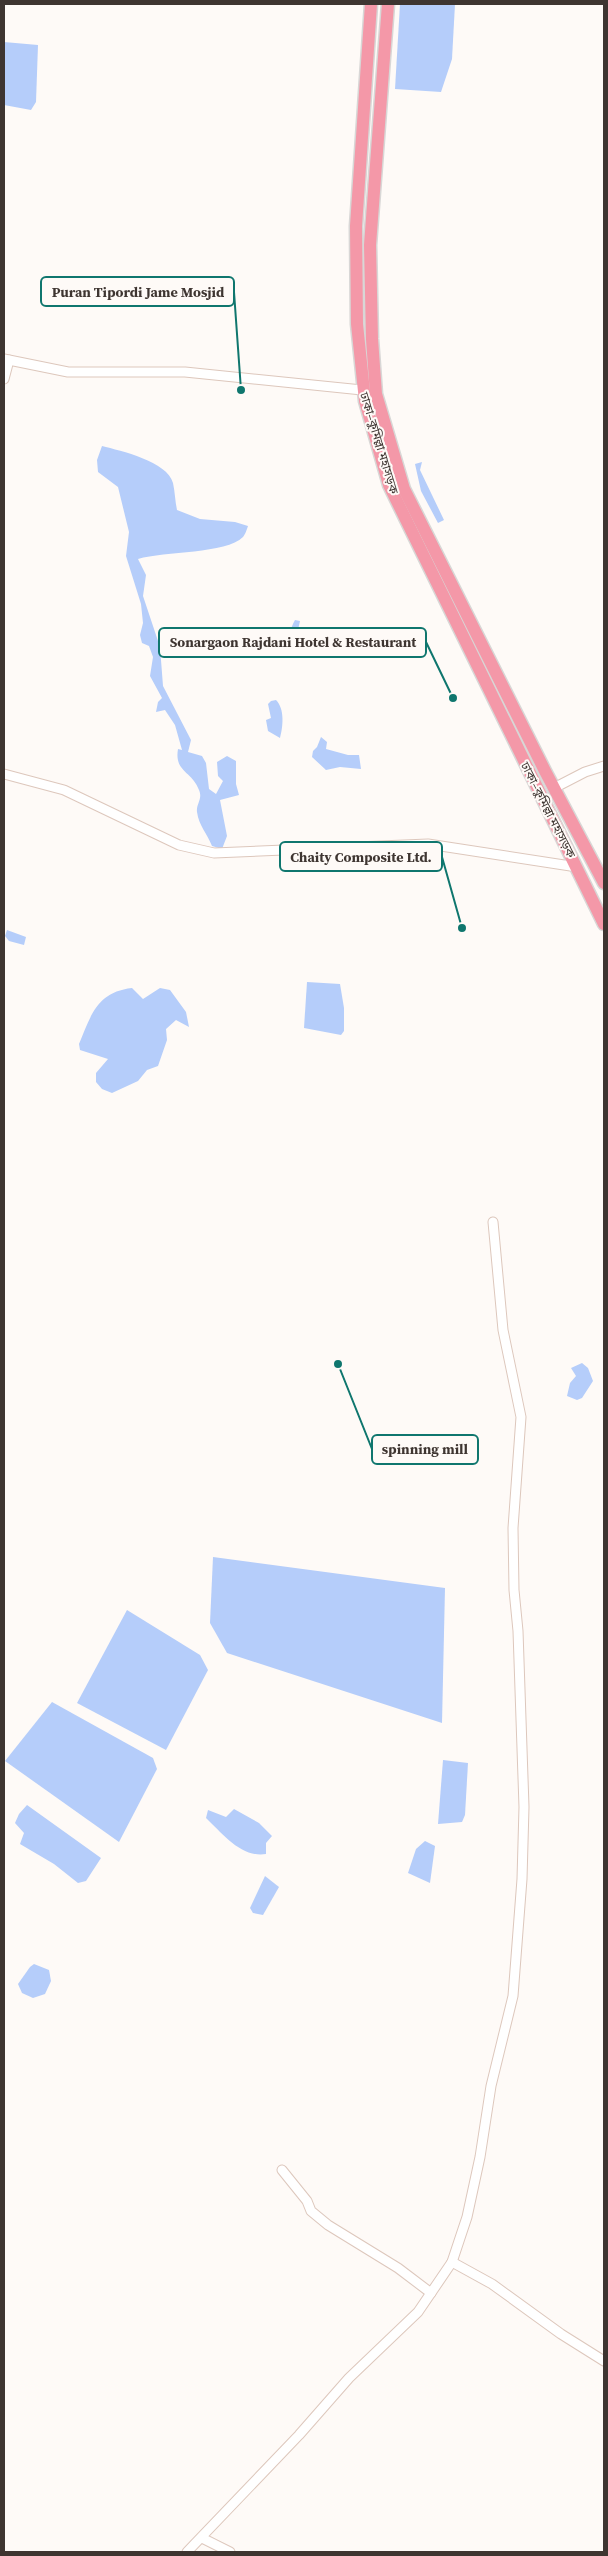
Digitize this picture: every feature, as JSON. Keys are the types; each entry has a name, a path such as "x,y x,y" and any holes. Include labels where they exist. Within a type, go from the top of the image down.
{"highway":[{"name":"ঢাকা–কুমিল্লা মহাসড়ক","path":"371,4 356,226 357,324 368,394 389,484 604,924"},
{"name":"ঢাকা–কুমিল্লা মহাসড়ক","path":"388,4 370,245 372,339 368,394 404,489 554,788 604,883"}],"street":[{"path":"4,379 6,360 68,372 185,372 368,394"},
{"path":"554,788 585,772 604,766"},
{"path":"4,774 64,790 179,845 214,853 428,844 577,866"},
{"path":"187,2552 349,2378 418,2312 452,2262 467,2217 480,2157 491,2086 513,1996 522,1879 524,1807 513,1528 521,1416 503,1330 494,1222"},
{"path":"282,2170 306,2200 311,2210 328,2225 398,2268 431,2293"},
{"path":"452,2262 492,2284 561,2334 604,2361"},
{"path":"202,2538 230,2552"}],"water":[{"path":"400,4 455,4 452,59 441,92 395,89"},
{"path":"4,42 38,45 36,102 31,110 4,105"},
{"path":"102,446 142,458 162,469 169,475 173,483 177,510 200,519 235,522 248,526 243,537 223,546 138,559 146,575 143,596 160,647 163,686 191,740 188,752 202,756 206,763 209,789 216,794 223,781 218,776 217,762 227,756 236,761 236,784 239,795 220,800 227,836 222,849 212,846 199,821 197,809 200,793 196,784 181,767 177,757 178,749 182,750 175,725 165,710 156,712 158,702 162,698 150,676 153,657 149,646 142,643 140,635 143,623 141,604 126,556 129,532 118,487 98,472 97,460"},
{"path":"422,462 420,470 444,520 438,523 421,491 415,464"},
{"path":"295,620 300,621 296,639 302,644 303,649 296,654 289,654 289,637"},
{"path":"276,700 282,713 280,738 268,731 266,720 271,718 268,704"},
{"path":"321,737 327,742 326,749 348,755 359,755 361,769 340,767 326,770 312,757 313,751"},
{"path":"7,930 26,937 24,945 9,941 5,936"},
{"path":"307,982 340,984 344,1008 344,1031 341,1035 304,1028"},
{"path":"132,988 143,999 160,988 170,990 186,1012 189,1027 176,1020 166,1029 167,1040 158,1066 147,1070 138,1081 112,1093 102,1089 96,1082 96,1073 108,1059 80,1050 79,1044 87,1024 103,1000 120,990"},
{"path":"582,1363 588,1368 593,1381 582,1398 577,1400 567,1396 570,1383 576,1376 571,1368"},
{"path":"213,1557 445,1588 442,1723 227,1653 210,1623"},
{"path":"127,1610 200,1655 208,1670 166,1750 77,1703"},
{"path":"52,1702 153,1758 157,1769 119,1842 5,1761"},
{"path":"443,1760 468,1763 465,1815 462,1822 438,1824"},
{"path":"27,1805 101,1858 86,1881 78,1883 54,1864 20,1844 24,1833 15,1823 19,1814"},
{"path":"234,1809 259,1823 272,1836 266,1843 266,1854 257,1854 241,1849 233,1844 206,1818 208,1810 226,1817"},
{"path":"425,1841 435,1846 430,1883 408,1873 416,1849"},
{"path":"265,1876 279,1887 263,1915 253,1913 250,1908"},
{"path":"34,1964 49,1970 51,1981 45,1994 33,1998 22,1993 18,1984"}],"place":[{"name":"Puran Tipordi Jame Mosjid","path":"241,390"},
{"name":"Sonargaon Rajdani Hotel & Restaurant","path":"453,698"},
{"name":"Chaity Composite Ltd.","path":"462,928"},
{"name":"spinning mill","path":"338,1364"}]}
